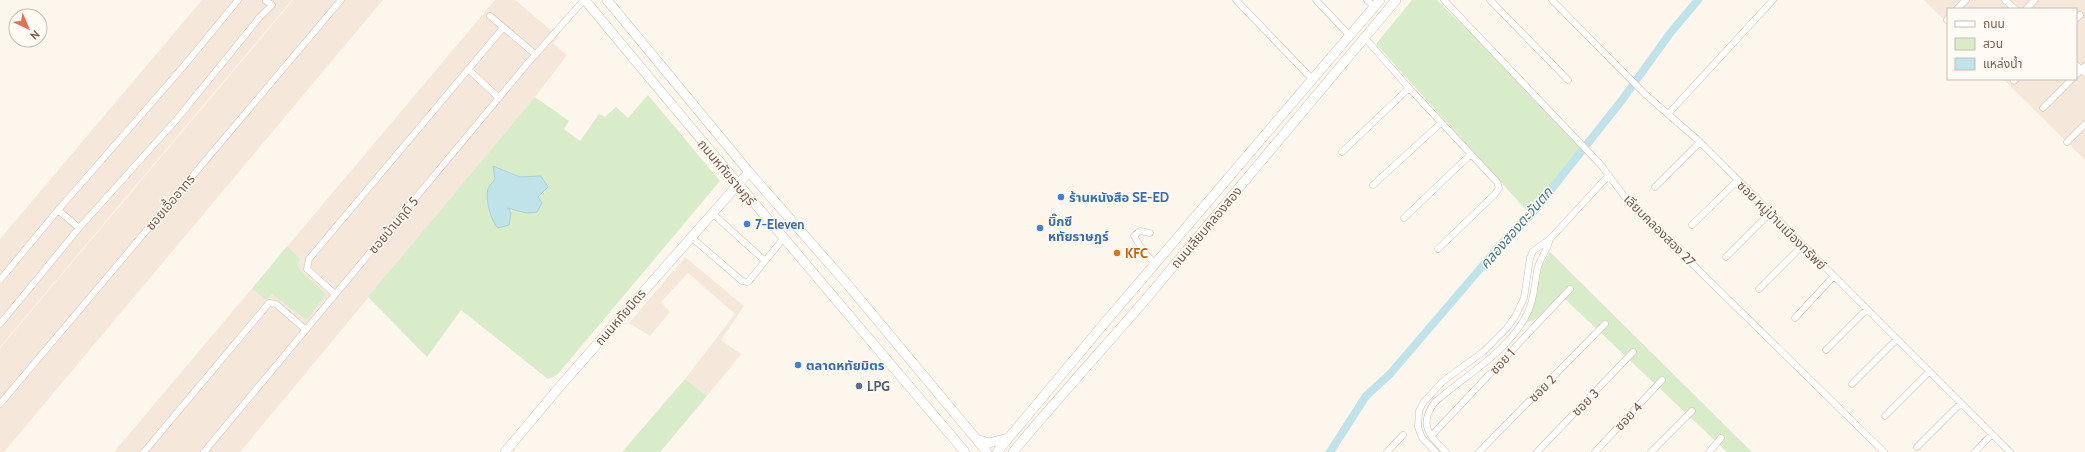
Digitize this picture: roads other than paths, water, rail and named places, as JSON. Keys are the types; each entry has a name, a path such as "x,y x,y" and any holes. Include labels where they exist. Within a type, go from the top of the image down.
{"main road":[{"name":"ถนนหทัยราษฎร์","path":"585,0 737,184 819,278 965,452"},
{"name":"ถนนหทัยราษฎร์","path":"607,0 749,172 848,285 987,452"},
{"name":"ถนนเลียบคลองสอง","path":"1013,452 1239,189 1396,0"},
{"name":"ถนนเลียบคลองสอง","path":"997,452 1226,179 1377,4"},
{"name":"ถนนหทัยมิตร","path":"505,452 562,384 749,172"},
{"path":"1226,179 1239,189"},
{"path":"978,440 990,443 1008,438"}],"street":[{"path":"0,280 58,210 183,67 238,0"},
{"path":"0,324 78,228 177,119 259,18 272,5 266,1 267,0"},
{"name":"ซอยเอื้ออาทร","path":"0,404 340,0"},
{"name":"ซอยบ้านฤดี 5","path":"204,452 535,54 585,0"},
{"path":"1236,0 1312,79"},
{"path":"1316,0 1350,36"},
{"path":"1367,0 1377,4"},
{"name":"เลียบคลองสอง 27","path":"1444,0 1609,175 1627,200 1884,452"},
{"path":"1490,0 1568,80"},
{"name":"ซอย หมู่บ้านเมืองทรัพย์","path":"1552,0 1624,74 1700,142 2010,452"},
{"path":"1763,0 1768,5"},
{"path":"1668,114 1773,0"},
{"path":"1958,8 1966,0"},
{"path":"2005,0 2014,8"},
{"path":"2027,8 2035,0"},
{"path":"490,16 535,54"},
{"path":"335,294 307,269 309,259 503,28"},
{"path":"1365,38 1441,123 1497,182 1499,188 1495,194 1438,248"},
{"path":"468,69 499,98"},
{"path":"2043,108 2071,80"},
{"path":"1342,152 1409,88"},
{"path":"1373,185 1441,123"},
{"path":"2068,142 2085,124"},
{"path":"1656,187 1700,142"},
{"path":"1404,218 1471,154"},
{"path":"1436,452 1422,438 1418,427 1419,411 1422,403 1443,381 1483,352 1507,328 1516,315 1524,298 1530,258 1538,245 1550,239 1609,175"},
{"path":"1692,225 1738,180"},
{"path":"58,210 78,228"},
{"path":"712,213 765,261"},
{"path":"1726,257 1770,213"},
{"path":"1150,233 1140,231 1134,236 1144,252 1155,264"},
{"path":"691,236 742,281 748,282 783,238"},
{"path":"1446,452 1430,436 1426,424 1428,412 1434,402 1495,355 1518,329 1527,314 1532,300 1538,267 1548,250 1550,239"},
{"path":"1758,289 1803,245"},
{"path":"1795,318 1834,276"},
{"name":"ซอย 1","path":"1434,433 1570,289"},
{"path":"1524,298 1532,300"},
{"path":"144,452 269,303 276,304 306,330"},
{"path":"1826,350 1867,309"},
{"name":"ซอย 2","path":"1479,452 1605,324"},
{"path":"1852,384 1897,340"},
{"path":"1483,352 1488,359"},
{"name":"ซอย 3","path":"1536,452 1633,352"},
{"path":"1495,355 1502,361"},
{"path":"1885,416 1929,372"},
{"name":"ซอย 4","path":"1595,452 1662,380"},
{"path":"1918,447 1961,403"},
{"path":"1651,452 1692,411"},
{"path":"1975,452 1992,434"},
{"path":"1386,452 1403,435"},
{"path":"1709,452 1721,438"}],"water":[{"path":"493,166 520,177 541,176 548,187 538,197 542,203 537,212 526,213 508,208 511,213 509,225 498,228 495,225 487,198 488,189 495,179"}],"waterway":[{"name":"คลองสองตะวันตก","path":"1330,452 1366,396 1390,374 1503,242 1531,215 1622,100 1671,32 1698,0"}],"place":[{"name":"ร้านหนังสือ SE-ED","path":"1061,197"},
{"name":"7-Eleven","path":"747,224"},
{"name":"บิ๊กซี หทัยราษฎร์","path":"1040,228"},
{"name":"KFC","path":"1117,253"},
{"name":"ตลาดหทัยมิตร","path":"798,365"},
{"name":"LPG","path":"859,386"}]}
